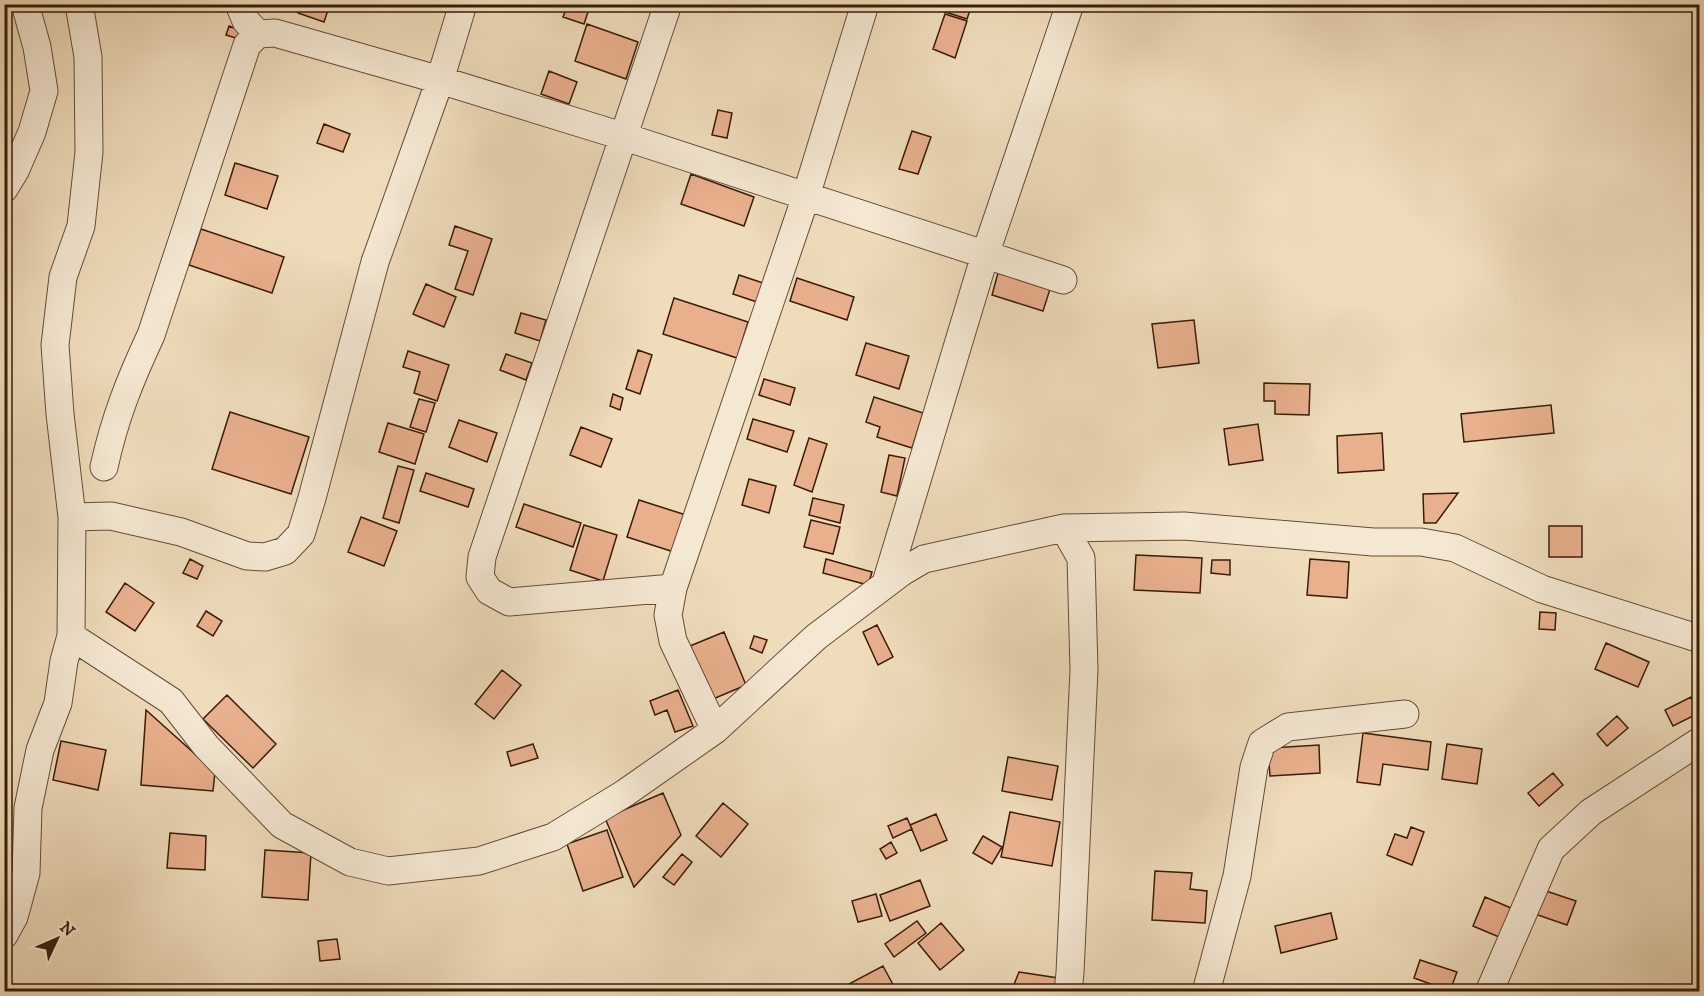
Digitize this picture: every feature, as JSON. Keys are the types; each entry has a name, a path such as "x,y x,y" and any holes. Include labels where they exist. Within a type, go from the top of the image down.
{"street":[{"path":"4,189 15,171 32,132 44,91 37,47 25,4"},
{"path":"4,935 14,917 26,873 28,808 40,750 58,703 64,660 71,636 72,517 60,414 55,345 63,277 81,226 89,152 88,57 79,4"},
{"path":"239,4 246,21 258,34"},
{"path":"72,517 111,516 169,529 246,556 265,557 285,551 301,534 375,262 440,80 463,4"},
{"path":"668,4 482,557 480,577 489,591 509,602 673,588"},
{"path":"715,730 673,641 668,615 673,588 807,196 865,4"},
{"path":"886,583 985,255 1070,4"},
{"path":"104,467 112,430 135,370 152,335 247,45 258,34 275,33 440,80 622,136 1063,280"},
{"path":"71,636 171,701 206,746 282,825 350,862 388,871 478,861 553,837 625,793 715,730 816,637 886,583 924,559 1064,528 1184,526 1373,542 1421,542 1444,546 1455,548 1542,589 1700,639"},
{"path":"1064,528 1081,558 1084,670 1068,992"},
{"path":"1206,992 1237,876 1254,767 1262,743 1288,727 1405,714"},
{"path":"1489,992 1551,849 1591,812 1700,741"}],"building":[{"path":"300,4 330,4 324,22 298,13"},
{"path":"568,4 576,4 589,9 584,24 563,17"},
{"path":"934,4 972,4 967,19 933,8"},
{"path":"945,14 967,21 955,58 933,49"},
{"path":"587,24 638,42 626,79 575,61"},
{"path":"229,26 245,32 242,40 226,35"},
{"path":"549,71 577,82 569,104 541,94"},
{"path":"718,110 732,113 727,138 712,135"},
{"path":"324,124 350,134 343,152 317,143"},
{"path":"912,131 931,137 918,174 899,169"},
{"path":"235,163 278,176 267,209 225,195"},
{"path":"691,174 754,197 744,226 681,204"},
{"path":"455,226 492,239 473,295 455,289 468,251 449,245"},
{"path":"201,229 284,257 272,293 189,265"},
{"path":"998,273 1050,289 1043,311 992,295"},
{"path":"739,275 763,283 757,302 733,294"},
{"path":"797,278 854,297 847,320 790,301"},
{"path":"426,284 456,297 444,327 413,314"},
{"path":"674,298 748,322 737,358 663,334"},
{"path":"521,313 546,320 540,341 515,333"},
{"path":"1194,320 1199,363 1158,368 1152,324"},
{"path":"866,343 909,356 899,389 856,375"},
{"path":"638,350 652,355 640,394 626,389"},
{"path":"408,351 449,365 437,401 414,393 420,372 403,367"},
{"path":"506,354 532,363 526,380 500,370"},
{"path":"764,379 795,388 790,405 759,395"},
{"path":"1264,383 1310,384 1309,415 1275,414 1275,401 1264,401"},
{"path":"613,394 623,398 620,410 610,406"},
{"path":"874,397 923,413 912,448 877,437 880,427 866,422"},
{"path":"419,399 435,403 426,432 410,427"},
{"path":"1551,405 1554,433 1464,442 1461,414"},
{"path":"230,412 309,437 291,494 212,469"},
{"path":"753,419 794,431 787,452 747,439"},
{"path":"459,420 497,433 487,462 449,447"},
{"path":"388,423 424,434 415,464 379,452"},
{"path":"1258,424 1263,460 1229,465 1224,429"},
{"path":"581,427 612,439 601,467 570,455"},
{"path":"1382,433 1384,470 1338,473 1337,436"},
{"path":"809,438 827,444 812,492 794,485"},
{"path":"889,455 905,458 897,496 881,492"},
{"path":"398,466 414,470 399,523 383,518"},
{"path":"426,473 474,489 468,507 420,491"},
{"path":"749,479 776,486 769,513 742,505"},
{"path":"1458,493 1436,523 1424,523 1423,494"},
{"path":"813,498 844,505 840,523 809,515"},
{"path":"639,500 686,515 674,552 627,537"},
{"path":"524,504 581,523 573,547 516,527"},
{"path":"361,517 397,531 384,566 348,552"},
{"path":"811,520 840,527 833,554 804,547"},
{"path":"584,525 617,535 603,581 570,570"},
{"path":"1549,526 1582,526 1582,557 1549,557"},
{"path":"1136,555 1202,558 1200,593 1134,590"},
{"path":"190,559 203,566 197,579 183,573"},
{"path":"826,559 872,572 868,585 823,573"},
{"path":"1310,559 1349,562 1347,598 1307,595"},
{"path":"1212,560 1230,560 1230,575 1211,573"},
{"path":"125,583 154,603 135,631 106,612"},
{"path":"206,611 222,621 213,636 197,626"},
{"path":"1540,612 1556,613 1555,630 1539,629"},
{"path":"877,625 893,657 878,665 863,632"},
{"path":"724,632 746,685 713,699 690,646"},
{"path":"754,636 767,640 762,653 750,648"},
{"path":"1606,643 1649,662 1638,687 1595,669"},
{"path":"502,670 521,685 494,719 475,704"},
{"path":"678,690 693,726 675,732 667,710 655,715 650,701"},
{"path":"227,695 276,744 253,768 203,719"},
{"path":"1691,697 1699,713 1673,726 1665,710"},
{"path":"146,710 215,772 213,791 141,785"},
{"path":"1617,716 1628,728 1607,746 1597,734"},
{"path":"1363,733 1431,742 1428,770 1383,764 1380,785 1357,782"},
{"path":"61,741 106,750 98,790 53,780"},
{"path":"533,744 538,758 511,766 507,752"},
{"path":"1447,744 1482,749 1477,784 1442,779"},
{"path":"1319,745 1320,773 1270,776 1268,748"},
{"path":"1008,757 1058,766 1052,800 1002,791"},
{"path":"1553,773 1563,785 1539,806 1528,793"},
{"path":"663,793 681,835 634,887 605,818"},
{"path":"723,803 748,824 721,857 696,836"},
{"path":"1010,812 1060,822 1052,866 1001,857"},
{"path":"936,814 947,840 921,851 910,825"},
{"path":"907,818 912,829 893,838 888,826"},
{"path":"1411,827 1424,832 1412,865 1387,855 1395,834 1407,838"},
{"path":"607,830 623,877 583,891 567,844"},
{"path":"170,833 206,836 205,870 167,868"},
{"path":"983,836 1002,847 992,864 973,853"},
{"path":"891,842 897,853 886,859 880,849"},
{"path":"265,850 311,853 308,900 262,897"},
{"path":"682,854 692,862 674,885 663,877"},
{"path":"1155,871 1192,873 1190,889 1207,891 1205,923 1152,920"},
{"path":"920,880 930,906 890,921 880,895"},
{"path":"1540,889 1576,901 1567,925 1532,913"},
{"path":"876,894 882,916 858,922 852,901"},
{"path":"1485,897 1511,908 1499,937 1473,926"},
{"path":"1331,913 1337,939 1281,953 1275,926"},
{"path":"917,921 926,933 894,957 885,944"},
{"path":"941,923 964,950 940,970 918,943"},
{"path":"337,939 340,959 320,961 318,941"},
{"path":"1420,960 1457,972 1450,991 1414,978"},
{"path":"883,966 897,992 851,992 847,985"},
{"path":"1019,972 1058,978 1056,992 1011,992"}]}
